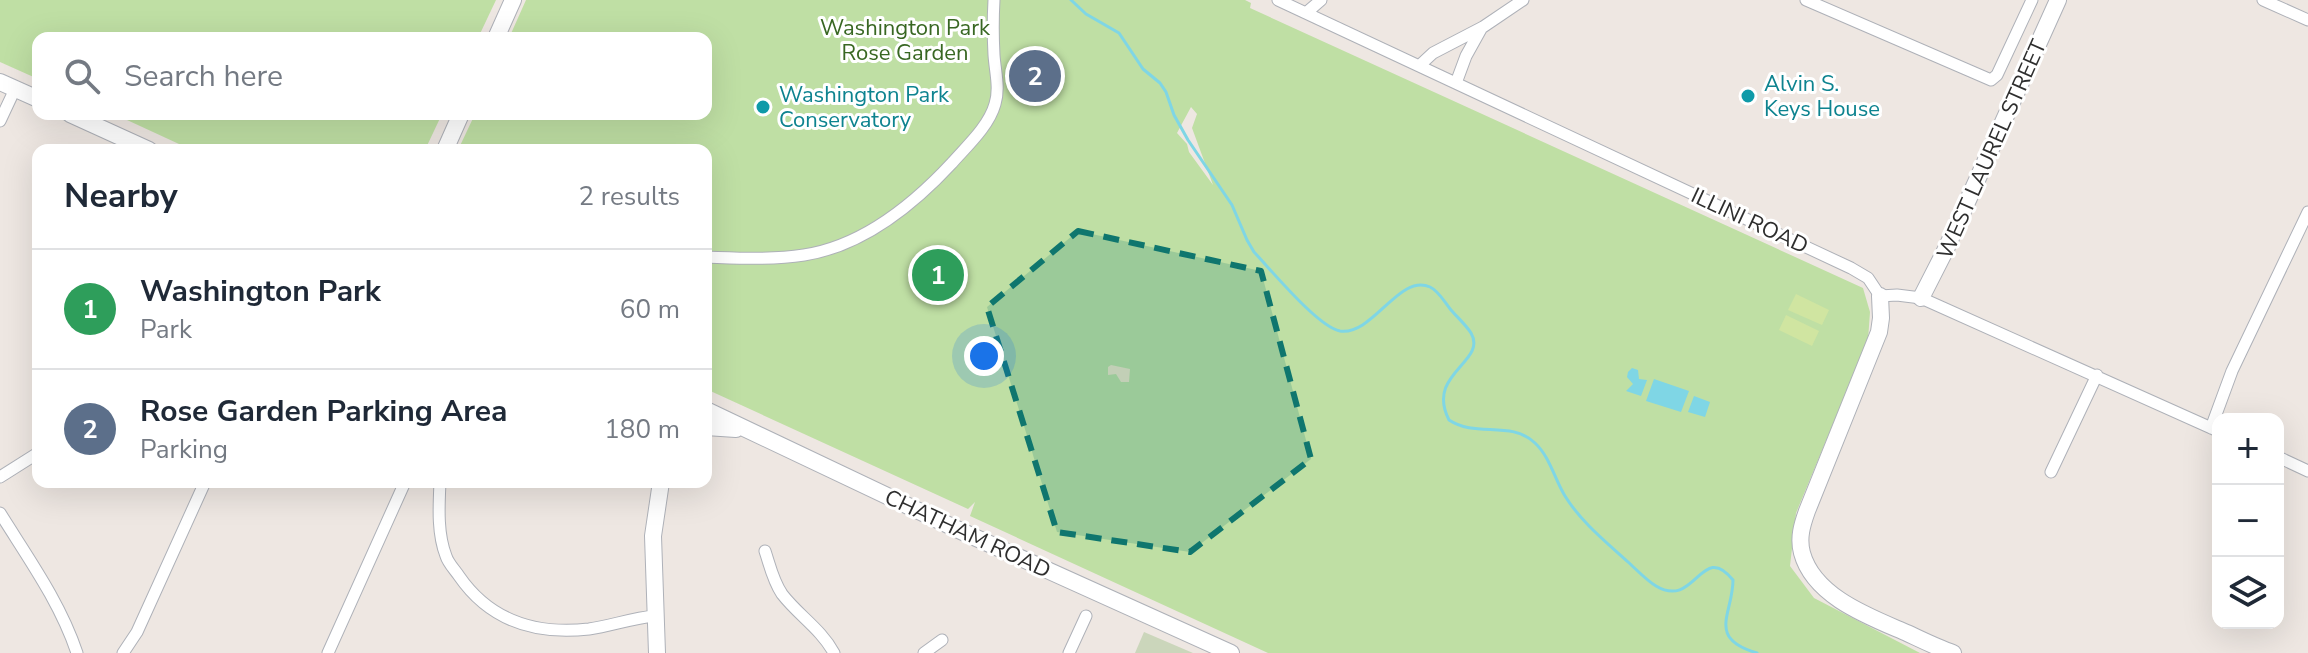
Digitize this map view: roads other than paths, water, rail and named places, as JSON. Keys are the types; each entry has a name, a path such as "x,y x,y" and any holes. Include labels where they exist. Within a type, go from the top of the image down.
{"street":[{"path":"499,32 513,0"},
{"path":"712,257 789,257 819,252 850,241 909,205 952,163 991,114 996,103 994,0"},
{"name":"ILLINI ROAD","path":"1278,0 1851,268 1868,278 1880,296"},
{"path":"1306,13 1321,0"},
{"path":"1419,66 1433,53 1483,27 1523,0"},
{"name":"WEST LAUREL STREET","path":"1806,0 1991,80 1997,75 2032,0"},
{"name":"WEST LAUREL STREET","path":"1921,298 2058,0"},
{"path":"2263,0 2308,20"},
{"path":"1456,83 1466,56 1483,27"},
{"path":"0,121 8,86 32,96"},
{"path":"83,120 136,144"},
{"path":"450,144 459,120"},
{"path":"2219,413 2232,371 2308,212"},
{"path":"1953,653 1869,616 1839,599 1813,576 1802,553 1801,530 1807,511 1879,332 1880,296 1921,298 2212,428"},
{"path":"2051,472 2097,375"},
{"name":"CHATHAM ROAD","path":"712,413 963,532 1231,653"},
{"path":"712,427 748,430"},
{"path":"0,477 32,457"},
{"path":"2284,460 2308,471"},
{"path":"123,653 137,632 202,488"},
{"path":"328,653 402,488"},
{"path":"440,488 440,527 446,557 486,607 505,618 555,630 590,629 655,616"},
{"path":"657,653 653,536 660,488"},
{"path":"656,510 668,488"},
{"path":"0,513 54,600 77,653"},
{"path":"765,551 783,595 818,630 834,653"},
{"path":"1069,653 1086,616"},
{"path":"924,653 942,640"}],"water":[{"path":"1632,368 1638,370 1639,379 1647,380 1641,396 1626,391 1633,384 1627,377"},
{"path":"1654,379 1689,391 1681,412 1646,401"},
{"path":"1694,396 1710,402 1705,417 1688,412"}],"waterway":[{"path":"1071,0 1086,14 1119,33 1143,69 1160,83 1188,140 1232,205 1254,252 1308,309 1331,327 1340,331 1352,330 1408,289 1419,285 1433,289 1469,330 1474,343 1445,391 1444,404 1449,420 1470,428 1515,432 1535,443 1578,514 1656,586 1669,591 1680,590 1713,567 1722,570 1733,580 1727,632 1741,647 1757,653"}],"place":[{"name":"Rose Garden Parking Area","path":"1035,76"},
{"name":"Alvin S. Keys House","path":"1748,96"},
{"name":"Washington Park Conservatory","path":"763,107"},
{"name":"Washington Park","path":"938,275"}],"park label":[{"name":"Washington Park Rose Garden","path":"905,40"}]}
